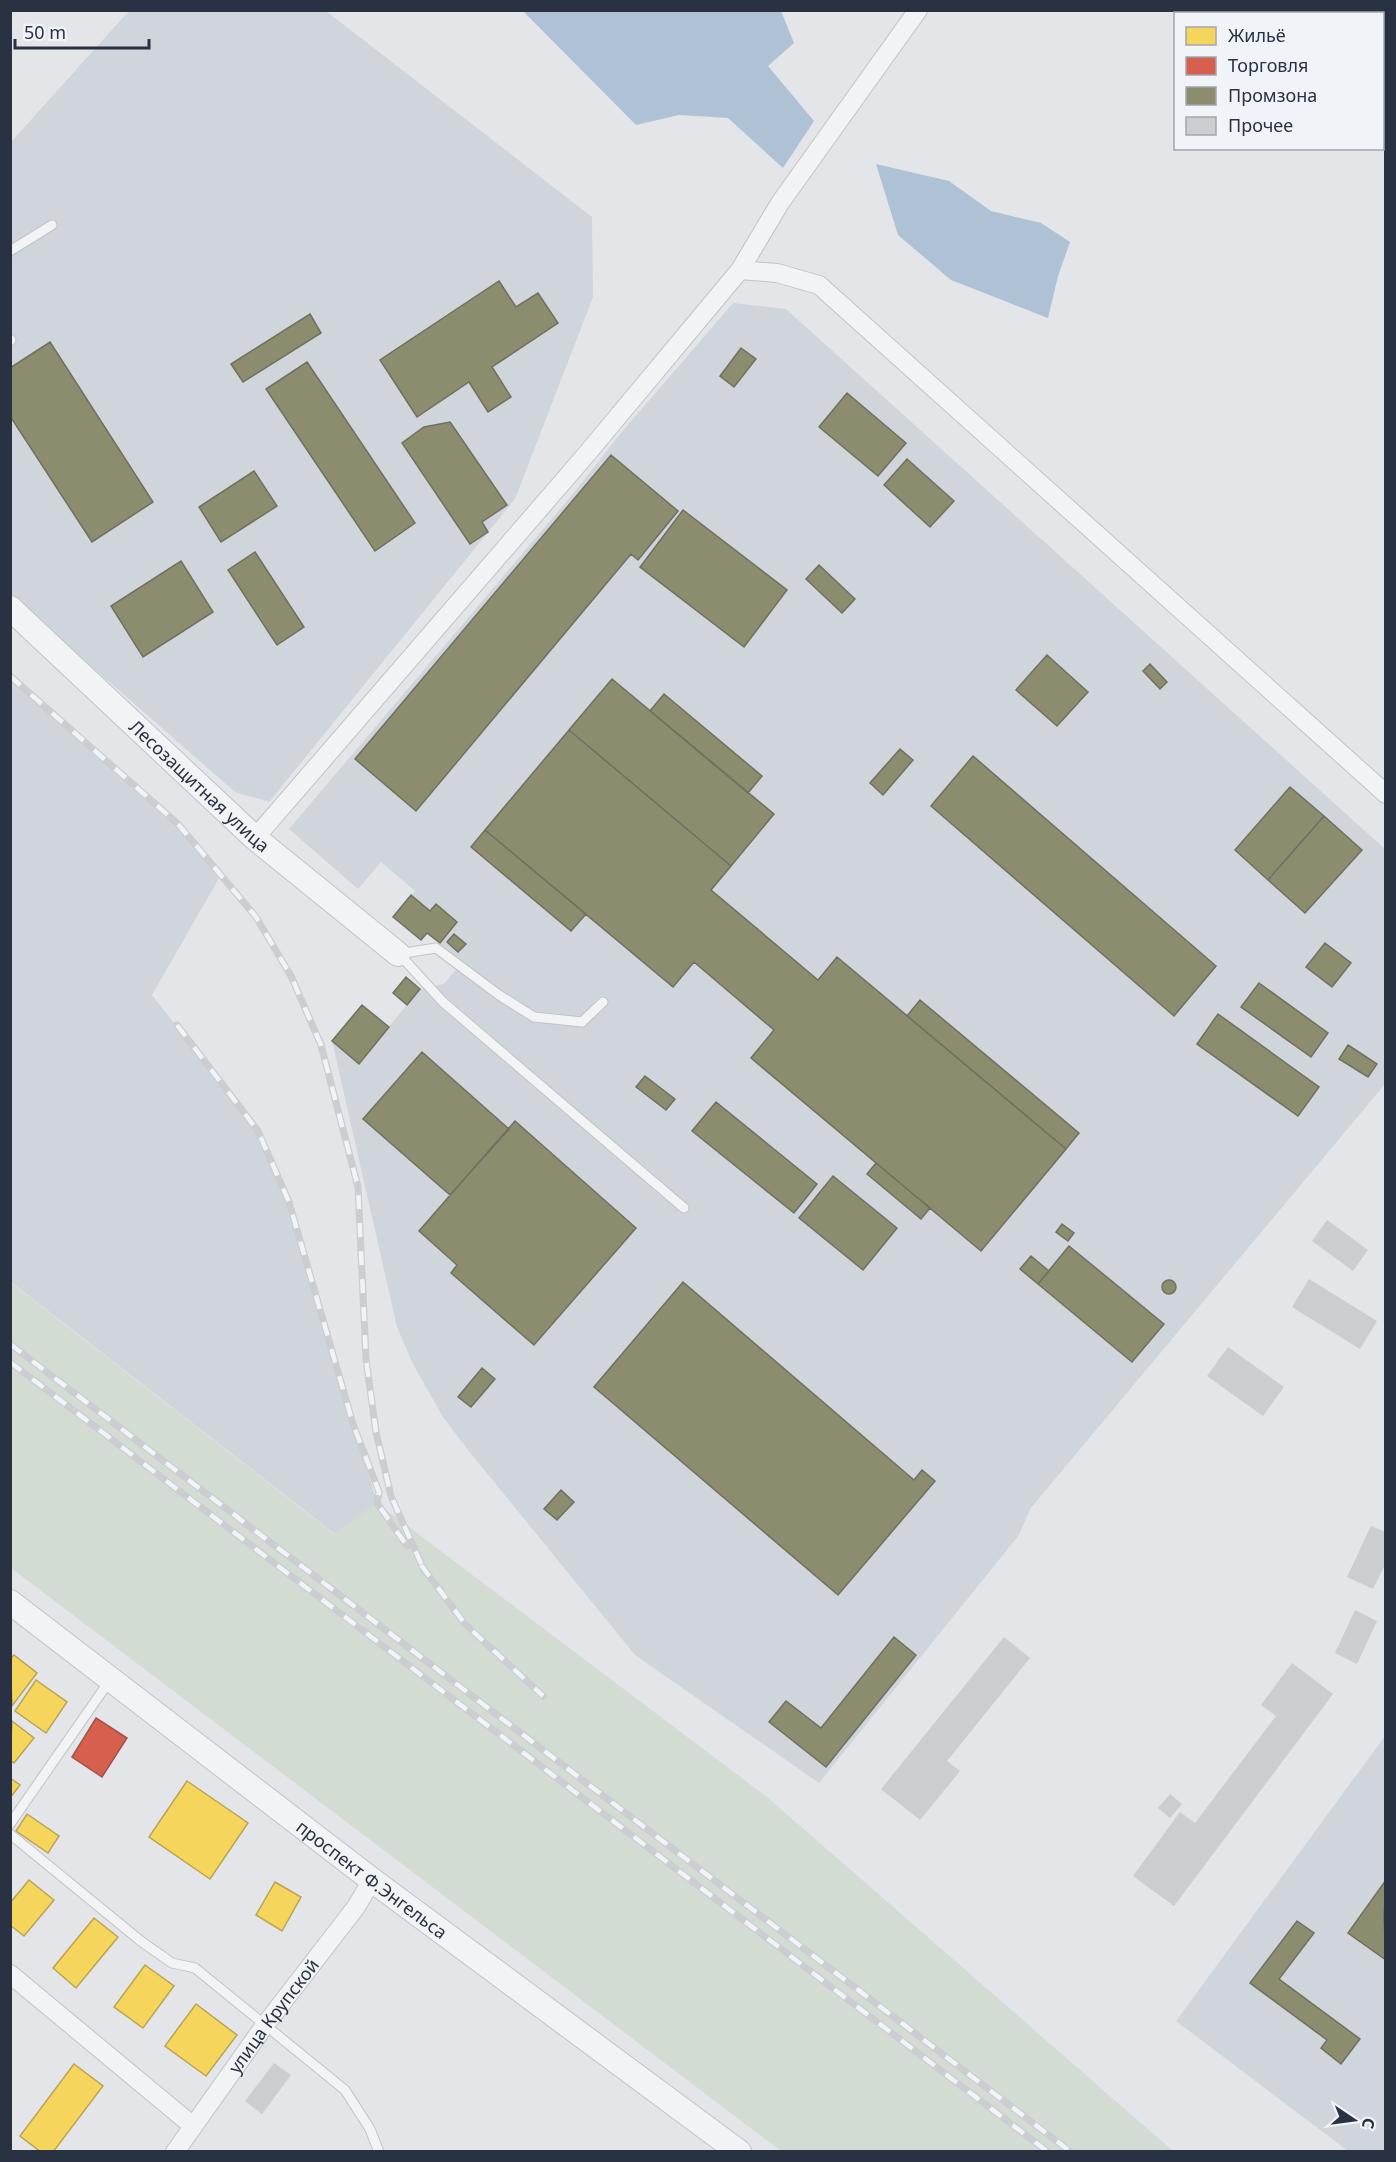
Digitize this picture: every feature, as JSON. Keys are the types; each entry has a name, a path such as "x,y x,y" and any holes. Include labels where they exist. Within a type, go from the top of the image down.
{"street":[{"path":"255,838 585,456 740,270 780,203 918,10"},
{"path":"740,270 777,273 819,285 1386,794"},
{"name":"Лесозащитная улица","path":"10,608 255,838 398,954"},
{"name":"проспект Ф.Энгельса","path":"10,1602 372,1880 739,2151"},
{"name":"улица Крупской","path":"176,2151 265,2025 356,1907 372,1880"},
{"path":"10,1974 193,2126"}],"lane":[{"path":"10,251 52,225"},
{"path":"398,954 436,948 499,995 534,1017 582,1022 603,1002"},
{"path":"398,954 443,1002 684,1208"},
{"path":"10,1824 111,1679"},
{"path":"10,1834 142,1942 172,1963 195,1968 345,2090 370,2129 379,2151"}],"shaded area":[{"path":"129,11 326,11 592,217 593,297 515,499 269,802 235,792 11,596 11,142"},
{"path":"733,303 786,309 1385,849 1385,1084 1030,1509 1019,1535 819,1783 635,1655 468,1450 443,1417 413,1364 397,1327 332,1041 359,1063 420,989 444,984 462,962 427,933 421,940 393,917 415,891 381,862 358,889 289,829"},
{"path":"10,676 178,824 222,873 152,995 258,1131 289,1202 377,1503 335,1534 11,1282"},
{"path":"10,1282 334,1534 377,1503 767,1797 1173,2151 781,2151 11,1568"},
{"path":"1385,1736 1385,2151 1348,2151 1176,2021"}],"water":[{"path":"523,11 781,11 794,43 768,66 814,121 783,168 728,118 679,115 636,125"},
{"path":"876,164 949,181 991,211 1041,223 1070,242 1058,276 1048,318 951,280 898,235"}],"building: Жильё":[{"path":"14,1655 37,1673 12,1706 10,1659"},
{"path":"36,1680 67,1702 46,1733 15,1711"},
{"path":"12,1721 34,1738 14,1763 10,1760"},
{"path":"10,1778 20,1785 10,1798"},
{"path":"187,1781 248,1823 210,1879 149,1837"},
{"path":"27,1814 59,1836 48,1853 16,1831"},
{"path":"29,1880 54,1900 24,1936 10,1925 10,1903"},
{"path":"275,1882 301,1897 282,1931 256,1915"},
{"path":"94,1918 118,1937 76,1988 53,1968"},
{"path":"145,1965 174,1986 143,2028 114,2007"},
{"path":"196,2004 237,2035 206,2076 165,2046"},
{"path":"74,2064 103,2086 53,2152 41,2152 20,2136"}],"building: Торговля":[{"path":"96,1718 127,1738 102,1777 72,1757"}],"building: Промзона":[{"path":"499,281 516,307 538,293 558,323 492,367 511,397 488,412 469,382 417,417 380,360"},
{"path":"310,314 321,333 243,382 231,364"},
{"path":"50,342 153,502 92,542 10,416 10,368"},
{"path":"741,348 756,359 734,387 720,376"},
{"path":"307,362 415,523 375,551 266,389"},
{"path":"847,393 906,443 878,476 819,427"},
{"path":"450,422 507,505 482,522 488,532 470,544 402,443 424,427"},
{"path":"611,455 678,511 638,560 631,554 416,811 355,759"},
{"path":"907,459 954,501 930,527 884,485"},
{"path":"254,471 277,506 221,542 199,507"},
{"path":"683,510 787,590 744,647 640,567"},
{"path":"255,552 304,627 277,645 228,570"},
{"path":"181,561 213,612 143,657 111,606"},
{"path":"819,565 855,599 842,613 806,579"},
{"path":"1047,655 1088,692 1057,726 1016,690"},
{"path":"1150,664 1167,682 1160,689 1143,671"},
{"path":"612,679 774,814 731,866 569,730"},
{"path":"664,694 762,776 748,793 650,711"},
{"path":"569,730 731,866 711,890 818,980 837,957 1066,1149 981,1251 751,1058 774,1030 694,962 673,987 485,830"},
{"path":"900,749 913,760 883,795 870,783"},
{"path":"973,756 1216,966 1174,1016 931,806"},
{"path":"1290,787 1324,816 1268,880 1235,850"},
{"path":"1324,816 1362,850 1305,913 1268,880"},
{"path":"485,830 586,914 571,931 471,847"},
{"path":"411,895 430,911 436,904 457,922 440,943 427,933 421,940 393,917"},
{"path":"454,934 466,944 458,952 447,942"},
{"path":"1325,943 1351,963 1332,987 1306,967"},
{"path":"406,977 420,989 407,1005 393,993"},
{"path":"1259,983 1328,1033 1311,1057 1241,1007"},
{"path":"920,1000 1079,1133 1066,1149 907,1016"},
{"path":"362,1005 389,1027 359,1064 332,1041"},
{"path":"1218,1014 1319,1087 1298,1116 1197,1044"},
{"path":"1348,1045 1377,1064 1368,1077 1339,1059"},
{"path":"422,1052 509,1129 450,1195 363,1119"},
{"path":"645,1076 675,1099 666,1110 636,1087"},
{"path":"716,1102 817,1184 794,1213 692,1131"},
{"path":"515,1121 636,1228 534,1345 451,1273 457,1265 419,1231"},
{"path":"876,1163 930,1208 921,1219 867,1174"},
{"path":"833,1176 897,1228 863,1270 799,1218"},
{"path":"1062,1224 1074,1233 1068,1241 1056,1232"},
{"path":"1069,1246 1164,1324 1132,1362 1038,1284"},
{"path":"1031,1256 1049,1271 1038,1284 1020,1269"},
{"path":"1169,1280 1174,1282 1176,1287 1174,1292 1169,1294 1164,1292 1162,1287 1164,1282"},
{"path":"683,1282 914,1480 922,1470 935,1481 838,1595 594,1387"},
{"path":"482,1368 495,1379 471,1407 458,1397"},
{"path":"561,1490 574,1502 557,1520 544,1509"},
{"path":"894,1637 916,1655 826,1767 769,1722 786,1701 821,1728"},
{"path":"1386,1880 1384,1917 1386,1960 1348,1933"},
{"path":"1297,1921 1314,1933 1279,1979 1360,2039 1341,2064 1321,2048 1327,2040 1250,1983"}],"building: Прочее":[{"path":"1327,1220 1368,1250 1353,1271 1312,1241"},
{"path":"1309,1279 1377,1321 1360,1349 1292,1307"},
{"path":"1228,1347 1284,1387 1263,1416 1207,1376"},
{"path":"1371,1526 1386,1532 1386,1563 1373,1589 1347,1577"},
{"path":"1355,1610 1377,1621 1357,1664 1335,1653"},
{"path":"1004,1637 1030,1658 947,1761 960,1771 920,1820 881,1789"},
{"path":"1292,1663 1333,1694 1174,1906 1133,1876 1180,1812 1195,1823 1276,1716 1261,1705"},
{"path":"1170,1794 1182,1804 1170,1818 1158,1808"},
{"path":"274,2063 291,2075 262,2114 245,2101"}],"railway":[{"path":"10,676 178,824 256,917 291,976 321,1045 358,1187 366,1359 376,1432 391,1496 424,1570"},
{"path":"177,1025 258,1131 289,1202 353,1424 379,1492 377,1503 407,1546"},
{"path":"10,1344 1071,2152"},
{"path":"10,1362 1048,2152"},
{"path":"421,1565 465,1624 543,1696"}]}
